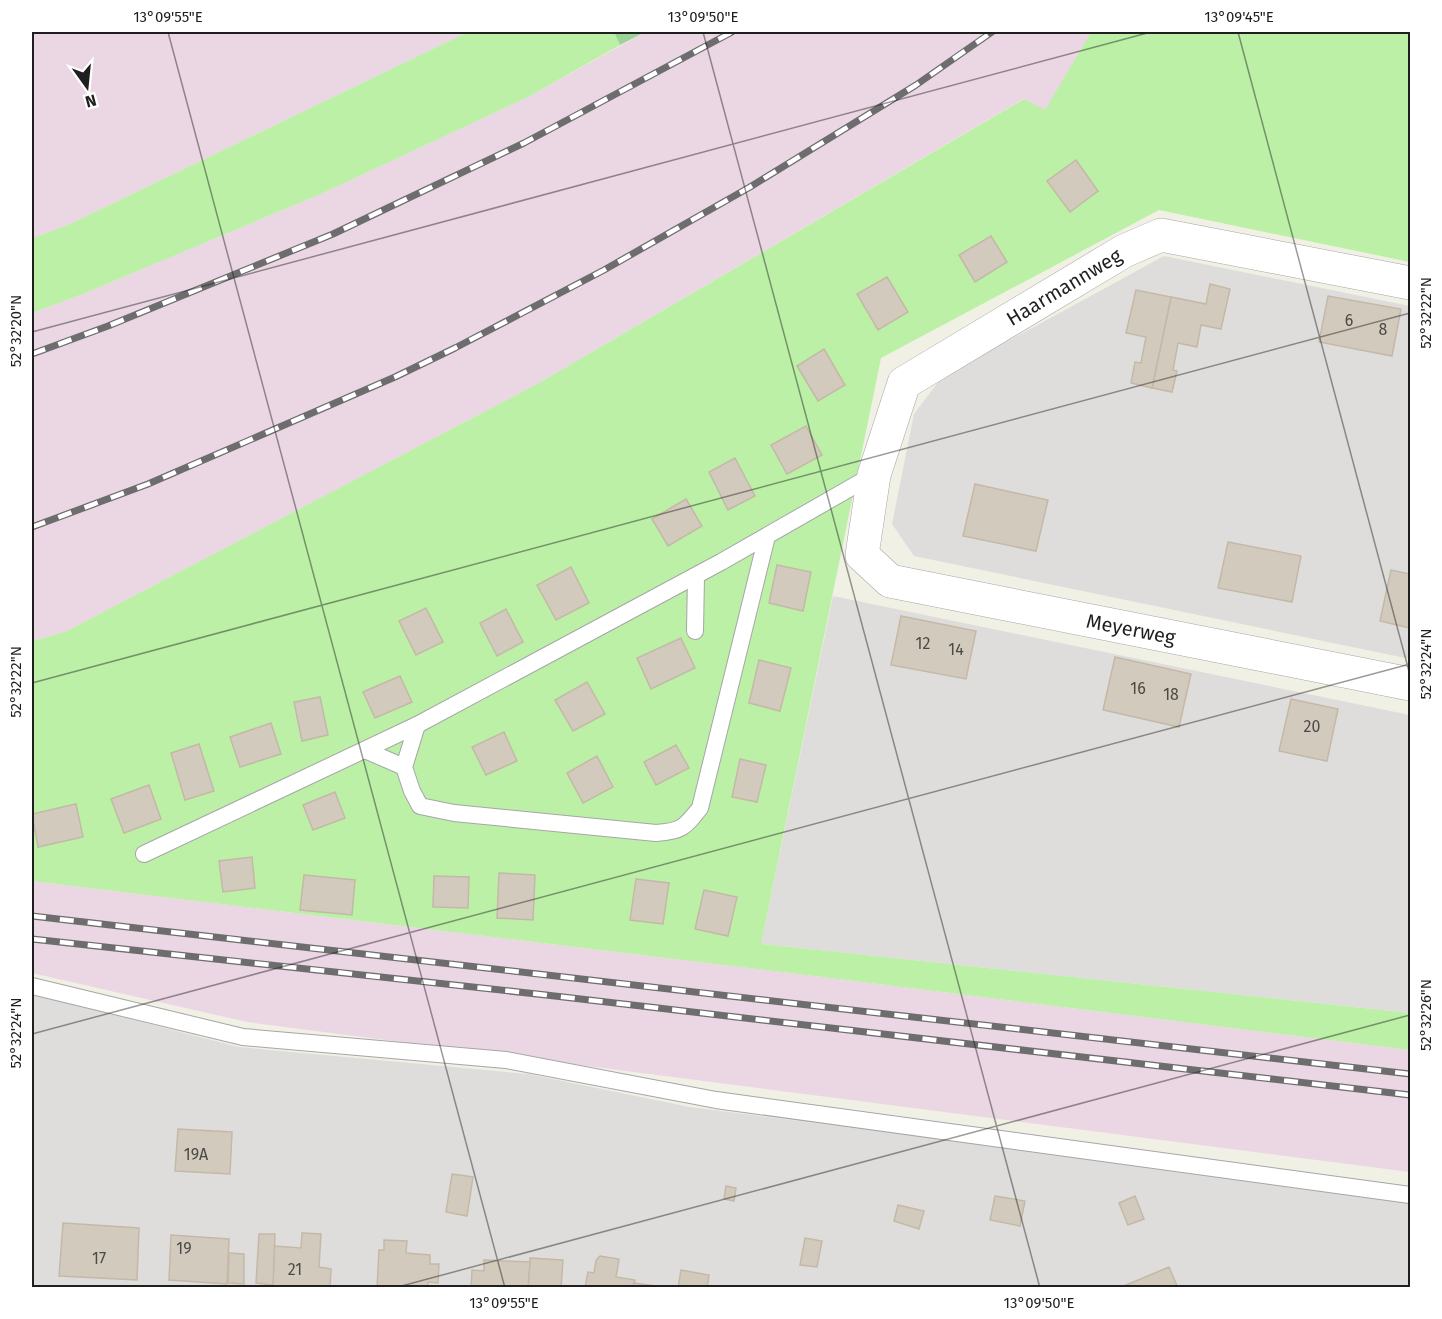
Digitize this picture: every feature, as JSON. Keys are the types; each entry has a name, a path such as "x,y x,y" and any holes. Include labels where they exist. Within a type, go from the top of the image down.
{"street":[{"name":"Haarmannweg","path":"862,555 874,475 904,383 1124,251 1161,235 1410,283"},
{"name":"Meyerweg","path":"862,555 890,581 1410,684"}],"lane":[{"path":"144,854 417,725 696,576 874,475"},
{"path":"417,725 404,767 420,806 454,813 656,833 680,830 700,808 766,536"},
{"path":"694,631 696,576"},
{"path":"365,750 404,767"},
{"path":"32,986 243,1037 506,1060 716,1100 1410,1195"}],"shaded area":[{"path":"32,32 468,32 66,226 32,238"},
{"path":"645,32 1092,32 1045,111 1023,99 539,383 65,632 32,641 32,313 83,294 323,193 528,97"},
{"path":"1164,256 1410,306 1410,659 914,556 892,524 914,414 942,377"},
{"path":"833,596 1410,715 1410,1013 761,944"},
{"path":"32,881 1410,1050 1410,1172 247,1022 32,973"},
{"path":"32,994 239,1047 528,1074 690,1107 1410,1200 1410,1287 32,1287"}],"green space":[{"path":"468,32 614,32 620,45 528,97 323,193 83,294 32,313 32,238 66,226"},
{"path":"614,32 645,32 620,45"},
{"path":"1092,32 1410,32 1410,262 1159,210 881,358 761,944 1410,1013 1410,1050 32,881 32,641 65,632 539,383 1024,99 1045,110"}],"building":[{"path":"1076,160 1098,191 1070,212 1047,181"},
{"path":"991,236 1007,262 975,282 959,255"},
{"path":"887,277 908,312 878,330 857,294"},
{"path":"1210,284 1230,289 1221,329 1201,325 1197,347 1178,343 1173,370 1177,371 1172,392 1152,388 1171,297 1206,304"},
{"path":"1136,290 1171,297 1152,388 1131,383 1135,362 1141,363 1146,337 1126,333"},
{"path":"1328,296 1401,309 1392,356 1319,342"},
{"path":"824,349 845,385 818,401 797,366"},
{"path":"806,426 822,455 787,474 771,445"},
{"path":"735,458 755,496 728,510 709,472"},
{"path":"975,484 1048,500 1036,551 963,536"},
{"path":"686,499 702,526 668,546 652,519"},
{"path":"1228,542 1301,556 1292,602 1218,588"},
{"path":"777,565 811,572 803,611 769,603"},
{"path":"571,567 589,603 556,620 537,585"},
{"path":"1391,570 1410,574 1410,628 1380,621"},
{"path":"426,608 443,642 416,655 399,621"},
{"path":"506,609 523,642 497,656 480,623"},
{"path":"901,616 976,631 966,679 891,665"},
{"path":"681,638 695,668 651,689 637,658"},
{"path":"1115,657 1191,674 1179,727 1103,710"},
{"path":"759,660 791,668 780,711 749,703"},
{"path":"400,676 412,702 375,718 363,692"},
{"path":"587,682 605,714 573,731 555,700"},
{"path":"320,697 328,735 302,741 294,702"},
{"path":"1291,699 1338,709 1327,761 1279,751"},
{"path":"271,723 281,754 240,767 230,737"},
{"path":"504,732 517,761 486,775 472,747"},
{"path":"199,744 214,791 185,800 171,753"},
{"path":"676,745 689,768 656,785 644,762"},
{"path":"597,756 613,787 583,803 567,773"},
{"path":"740,759 766,765 757,802 732,797"},
{"path":"149,785 161,819 124,833 111,799"},
{"path":"335,792 345,818 313,830 303,805"},
{"path":"76,804 83,837 38,847 32,814"},
{"path":"252,857 255,888 223,892 219,861"},
{"path":"499,873 535,875 533,920 497,918"},
{"path":"304,875 355,880 352,915 300,910"},
{"path":"434,876 469,877 468,908 433,907"},
{"path":"636,879 669,883 663,924 630,920"},
{"path":"704,890 737,897 728,936 695,929"},
{"path":"178,1129 232,1132 230,1174 175,1171"},
{"path":"452,1174 473,1177 467,1216 446,1212"},
{"path":"726,1186 736,1188 734,1201 724,1199"},
{"path":"995,1196 1025,1201 1020,1226 990,1220"},
{"path":"1135,1196 1144,1219 1128,1225 1119,1203"},
{"path":"898,1205 924,1211 919,1229 894,1221"},
{"path":"63,1223 139,1228 137,1280 59,1276"},
{"path":"302,1233 321,1234 319,1267 331,1269 330,1288 273,1287 274,1246 301,1248"},
{"path":"259,1234 275,1234 273,1285 256,1283"},
{"path":"171,1235 229,1239 227,1284 169,1280"},
{"path":"805,1238 822,1241 817,1267 800,1265"},
{"path":"384,1240 407,1241 406,1253 430,1255 430,1264 439,1264 438,1283 428,1282 428,1288 377,1288 379,1250 384,1250"},
{"path":"229,1253 244,1254 244,1284 228,1283"},
{"path":"600,1256 619,1259 616,1277 635,1280 633,1288 585,1288 588,1272 594,1273 596,1260"},
{"path":"530,1258 563,1260 561,1288 528,1288"},
{"path":"484,1260 530,1262 528,1288 471,1288 472,1270 484,1271"},
{"path":"1169,1267 1178,1288 1119,1288"},
{"path":"681,1270 709,1275 707,1288 678,1288"},
{"path":"634,1283 655,1286 655,1288 633,1288"}],"railway":[{"path":"32,354 108,326 333,234 524,143 732,32"},
{"path":"32,527 148,484 395,377 455,348 604,270 750,187 916,85 992,32"},
{"path":"32,916 1410,1074"},
{"path":"32,939 546,995 1410,1095"}]}
